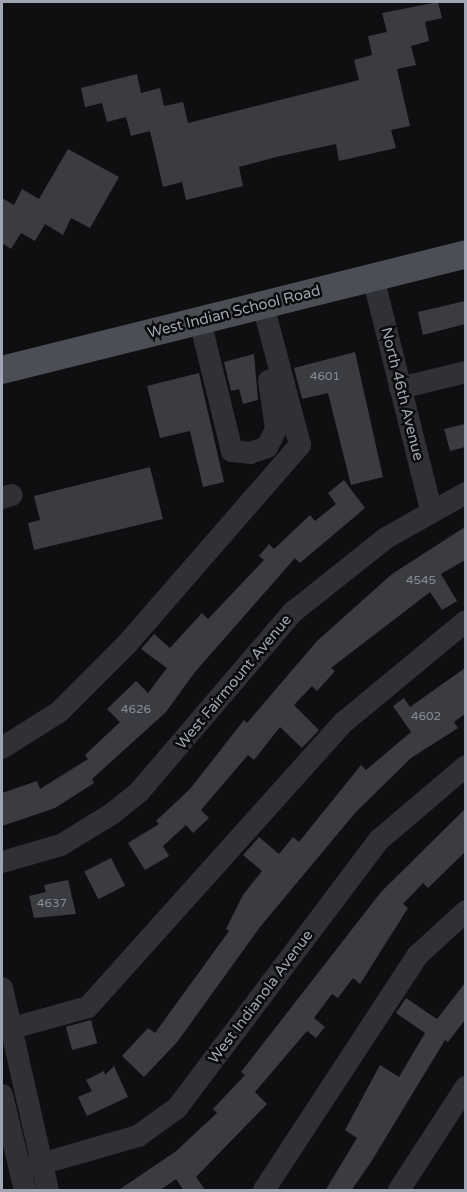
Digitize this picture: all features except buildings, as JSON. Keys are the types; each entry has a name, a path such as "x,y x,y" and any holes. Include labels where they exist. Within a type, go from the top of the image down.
{"main road":[{"name":"West Indian School Road","path":"2,370 465,254"}],"street":[{"name":"North 46th Avenue","path":"373,278 431,510"},
{"path":"200,321 232,451 250,453 267,447 276,429 273,396 256,307"},
{"path":"2,748 59,712 127,644 300,445 256,307"},
{"path":"400,388 465,372"},
{"name":"West Fairmount Avenue","path":"2,862 85,833 139,792 293,612 386,538 431,510 465,493"},
{"path":"6,1022 88,1007 345,722 465,621"},
{"name":"West Indianola Avenue","path":"29,1175 138,1136 177,1108 379,840 465,766"},
{"path":"264,1191 418,955 465,911"},
{"path":"2,988 29,1175"},
{"path":"399,1191 465,1087"},
{"path":"2,1095 5,1122 29,1175 48,1191"}]}
